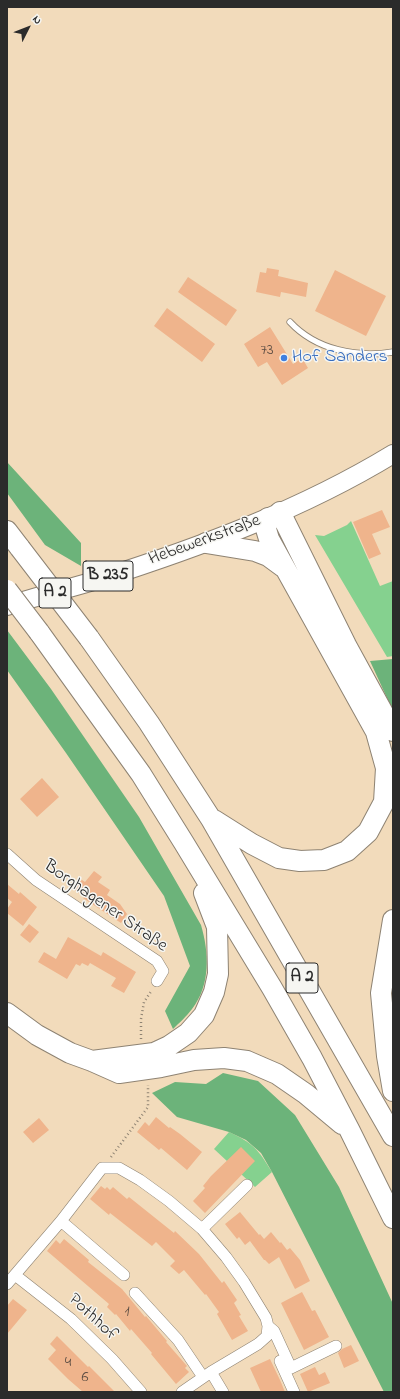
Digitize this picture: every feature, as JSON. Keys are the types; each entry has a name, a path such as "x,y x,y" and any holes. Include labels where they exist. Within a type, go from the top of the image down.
{"highway":[{"path":"211,819 252,844 279,858 300,861 324,860 348,851 368,832 384,802 386,768 376,732 269,540 266,529 274,515"},
{"path":"274,515 393,731"},
{"name":"A 2","path":"7,531 90,638 149,722 211,819 393,1136"},
{"path":"206,543 255,551 268,556 284,567"},
{"name":"A 2","path":"7,590 39,632 140,774 184,843 272,988 312,1058 393,1218"},
{"path":"92,1061 154,1053 169,1046 188,1033 204,1015 214,992 218,974 217,927 184,843"},
{"path":"393,920 381,993 387,1056 393,1091"},
{"path":"7,1013 37,1035 70,1053 119,1073 161,1067 194,1060 224,1058 247,1061 277,1074 306,1094 350,1131"}],"main road":[{"name":"Hebewerkstraße","path":"7,606 96,580 206,543 274,515 328,489 393,454"}],"street":[{"name":"Borghagener Straße","path":"7,854 36,880 157,961 163,971 157,981"},
{"path":"7,1284 61,1221 102,1168 119,1168 140,1180 202,1229 226,1257 244,1282 266,1318 267,1331 294,1392"},
{"path":"202,1229 247,1185"},
{"path":"61,1221 124,1275"},
{"name":"Pothhof","path":"15,1274 71,1318 141,1392"},
{"path":"135,1292 223,1392"},
{"path":"267,1331 274,1331 291,1368 336,1346"},
{"path":"182,1392 207,1374 258,1344 267,1331"}],"lane":[{"path":"290,322 307,337 325,346 364,355 393,352"}],"path":[{"name":"Borghagener Straße","path":"141,1039 141,1019 144,1002 157,981"},
{"path":"102,1168 148,1107 148,1085"}],"green space":[{"path":"7,462 81,543 81,566 45,545 7,493"},
{"path":"351,521 380,586 393,581 393,656 387,657 315,535 324,536 347,525"},
{"path":"7,630 51,689 139,817 201,925 207,957 207,968 203,990 192,1009 173,1029 165,1011 190,966 164,896 7,670"},
{"path":"393,659 393,711 370,661"},
{"path":"223,1073 258,1081 295,1115 339,1187 393,1304 393,1392 384,1392 261,1153 246,1140 229,1132 177,1117 152,1093 175,1082 206,1084"},
{"path":"229,1132 249,1143 259,1152 272,1172 255,1187 214,1149"}],"building":[{"path":"267,268 279,270 278,276 308,283 306,297 281,292 280,297 256,292 260,272 266,273"},
{"path":"335,270 386,296 366,336 315,311"},
{"path":"188,277 237,310 226,326 178,292"},
{"path":"167,308 215,344 202,362 154,326"},
{"path":"270,327 293,364 302,358 308,368 282,385 267,362 258,367 244,344"},
{"path":"382,510 390,527 372,534 381,554 369,559 353,522"},
{"path":"42,778 59,797 37,817 20,799"},
{"path":"94,871 102,877 98,882 110,890 107,895 120,904 127,914 121,923 83,898 84,897 73,889 77,883 82,880 85,882"},
{"path":"7,884 19,894 20,892 37,907 23,926 7,913 7,909 12,902 7,898"},
{"path":"29,924 39,932 30,943 20,935"},
{"path":"68,937 101,956 103,952 136,972 124,993 111,986 116,978 90,963 88,966 82,963 80,966 76,964 67,979 38,962 44,952 56,959"},
{"path":"156,1117 202,1152 187,1170 161,1148 159,1150 137,1132 145,1122 149,1126"},
{"path":"39,1118 49,1130 33,1143 23,1132"},
{"path":"241,1147 255,1161 205,1213 193,1201 205,1188 203,1186 211,1176"},
{"path":"101,1186 105,1189 107,1187 110,1190 113,1187 127,1199 129,1197 174,1233 175,1231 199,1254 222,1283 224,1281 237,1300 234,1303 241,1315 239,1316 248,1331 232,1340 217,1314 219,1312 206,1294 205,1295 184,1270 179,1274 170,1266 175,1261 156,1242 152,1246 110,1213 109,1215 90,1199"},
{"path":"240,1212 264,1239 271,1232 287,1250 290,1248 300,1260 310,1281 295,1289 279,1257 269,1264 264,1260 250,1241 245,1245 239,1237 237,1239 225,1224"},
{"path":"64,1239 89,1260 88,1262 122,1289 187,1366 185,1368 189,1372 176,1384 131,1329 130,1331 116,1314 115,1315 107,1307 109,1304 47,1251 56,1240 60,1244"},
{"path":"302,1292 312,1311 315,1310 329,1337 304,1350 281,1303"},
{"path":"13,1299 27,1310 7,1334 7,1306"},
{"path":"57,1336 115,1392 83,1392 68,1379 48,1359 56,1350 50,1344"},
{"path":"351,1345 359,1361 344,1368 338,1353 342,1349"},
{"path":"270,1359 285,1392 261,1392 250,1368"},
{"path":"315,1367 319,1375 325,1372 330,1383 308,1392 300,1374"}],"place":[{"name":"Hof Sanders","path":"284,358"}]}
